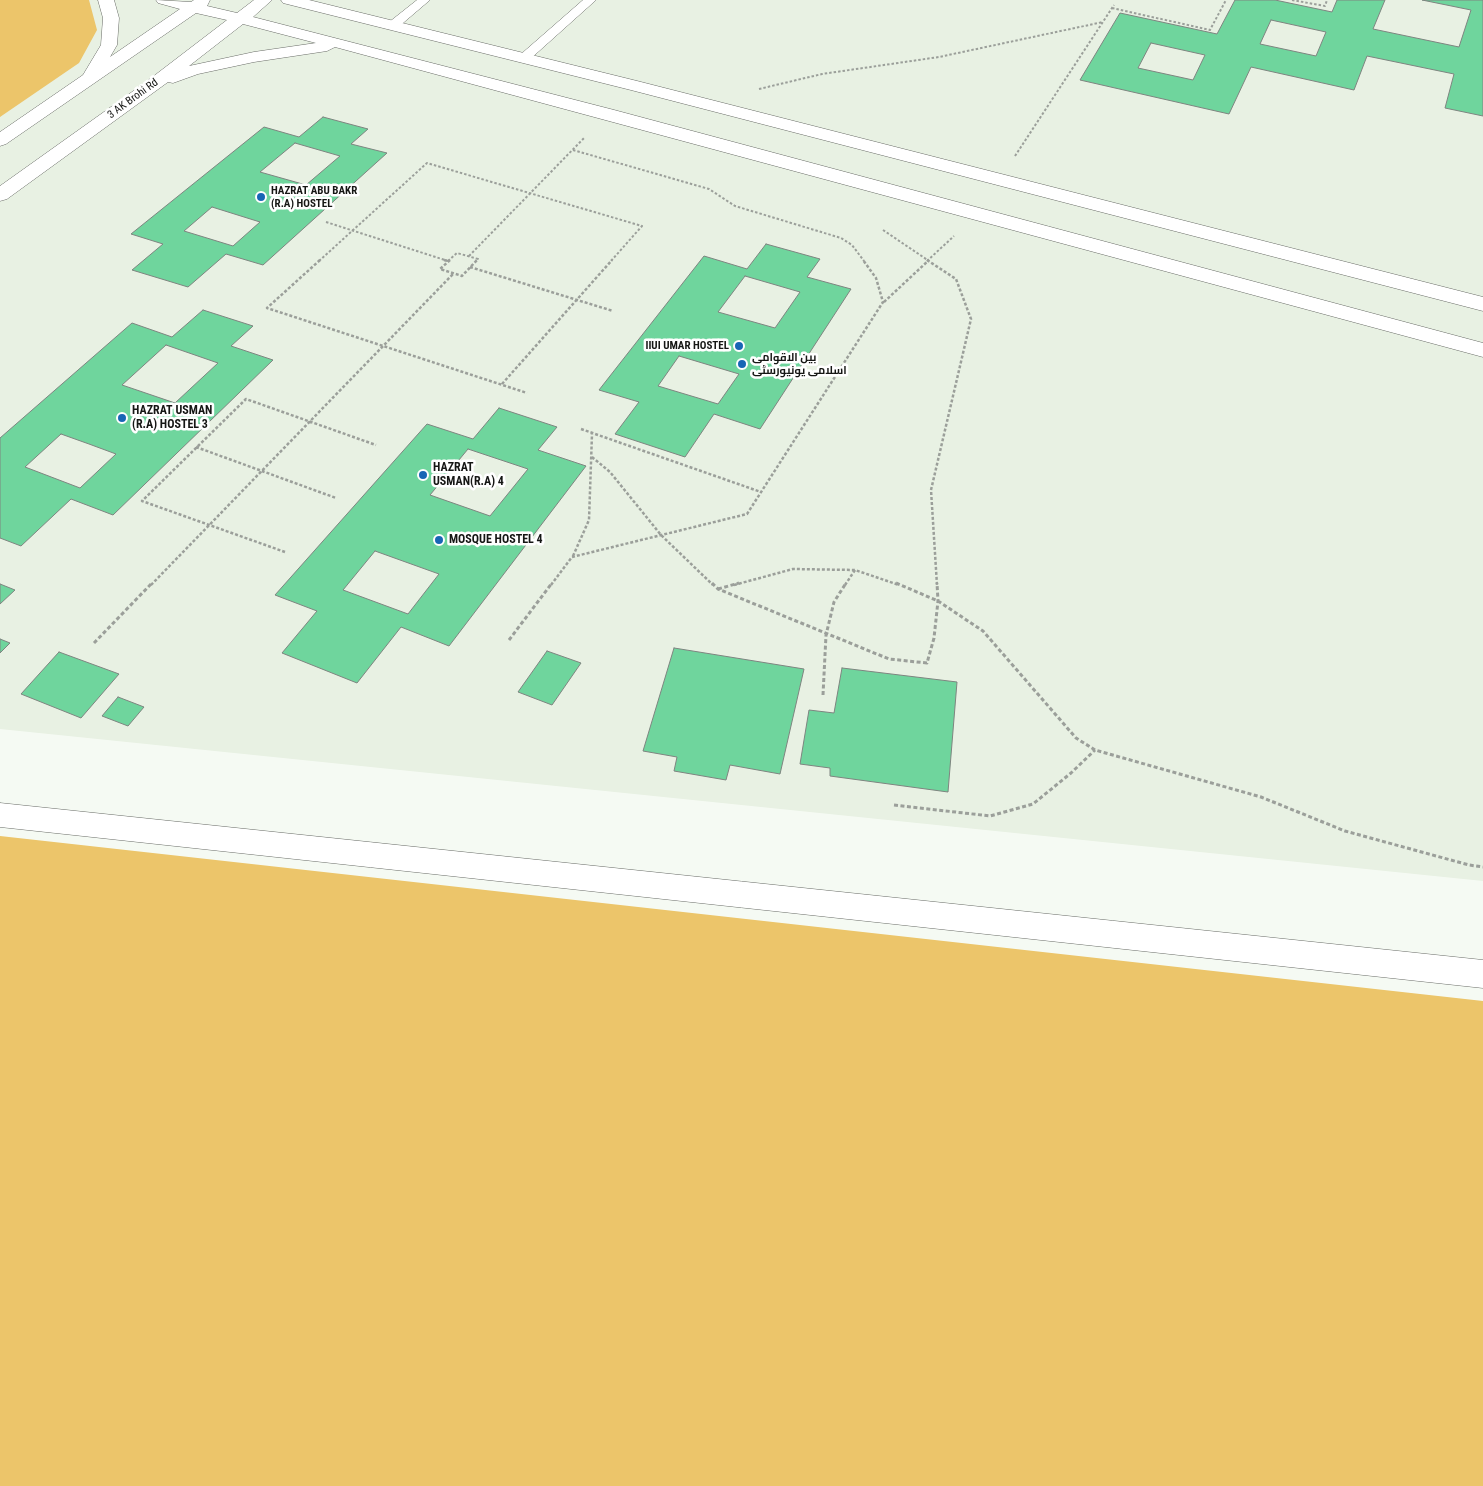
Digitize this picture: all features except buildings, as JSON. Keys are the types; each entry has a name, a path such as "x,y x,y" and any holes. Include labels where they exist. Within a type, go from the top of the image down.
{"street":[{"path":"87,79 109,45 111,18 106,0"},
{"path":"164,0 199,4 238,19 343,44 977,212 1483,350"},
{"name":"3 AK Brohi Rd","path":"0,195 152,86 264,0"},
{"path":"291,0 637,86 1483,304"},
{"path":"0,140 199,4"},
{"path":"152,86 193,70 254,57 343,44"},
{"path":"608,114 637,86"},
{"path":"0,815 1483,974"}],"lane":[{"path":"392,26 424,0"},
{"path":"524,58 590,0"}],"path":[{"path":"1000,180 1113,7 1210,30 1226,0"},
{"path":"1292,0 1324,6 1327,0"},
{"path":"756,89 822,74 939,57 1103,22"},
{"path":"469,256 608,114"},
{"path":"573,150 709,189 735,206 841,238 852,245 876,278 884,302"},
{"path":"502,384 642,226 427,163 267,308 528,393"},
{"path":"572,557 747,514 884,302 977,212"},
{"path":"326,222 448,261"},
{"path":"592,457 610,472 661,535 718,589 888,659 927,663 934,638 938,601 931,490 971,319 956,279 883,230"},
{"path":"456,252 478,259 462,276 440,269 448,261 456,252"},
{"path":"470,267 613,311"},
{"path":"94,643 454,273"},
{"path":"285,552 142,501 246,399 376,445"},
{"path":"580,430 761,492"},
{"path":"509,640 572,557 590,520 592,434"},
{"path":"196,447 336,498"},
{"path":"718,589 793,569 855,570 885,580 938,601 983,631 1076,738 1095,750 1261,797 1345,832 1469,865 1483,867"},
{"path":"823,695 826,635 834,602 855,570"},
{"path":"894,805 990,816 1033,804 1071,773 1095,750"}],"shaded area":[{"name":"بین الاقوامی اسلامی یونیورسٹی","path":"0,0 1483,0 1483,881 0,729"},
{"path":"0,0 89,0 97,30 79,63 0,117"},
{"path":"0,836 1483,1001 1483,1486 0,1486"}],"place":[{"name":"HAZRAT ABU BAKR (R.A) HOSTEL","path":"261,197"},
{"name":"IIUI UMAR HOSTEL","path":"739,346"},
{"name":"بین الاقوامی اسلامی یونیورسٹی","path":"742,364"},
{"name":"HAZRAT USMAN (R.A) HOSTEL 3","path":"122,418"},
{"name":"HAZRAT USMAN(R.A) 4","path":"423,475"},
{"name":"MOSQUE HOSTEL 4","path":"439,540"}]}
